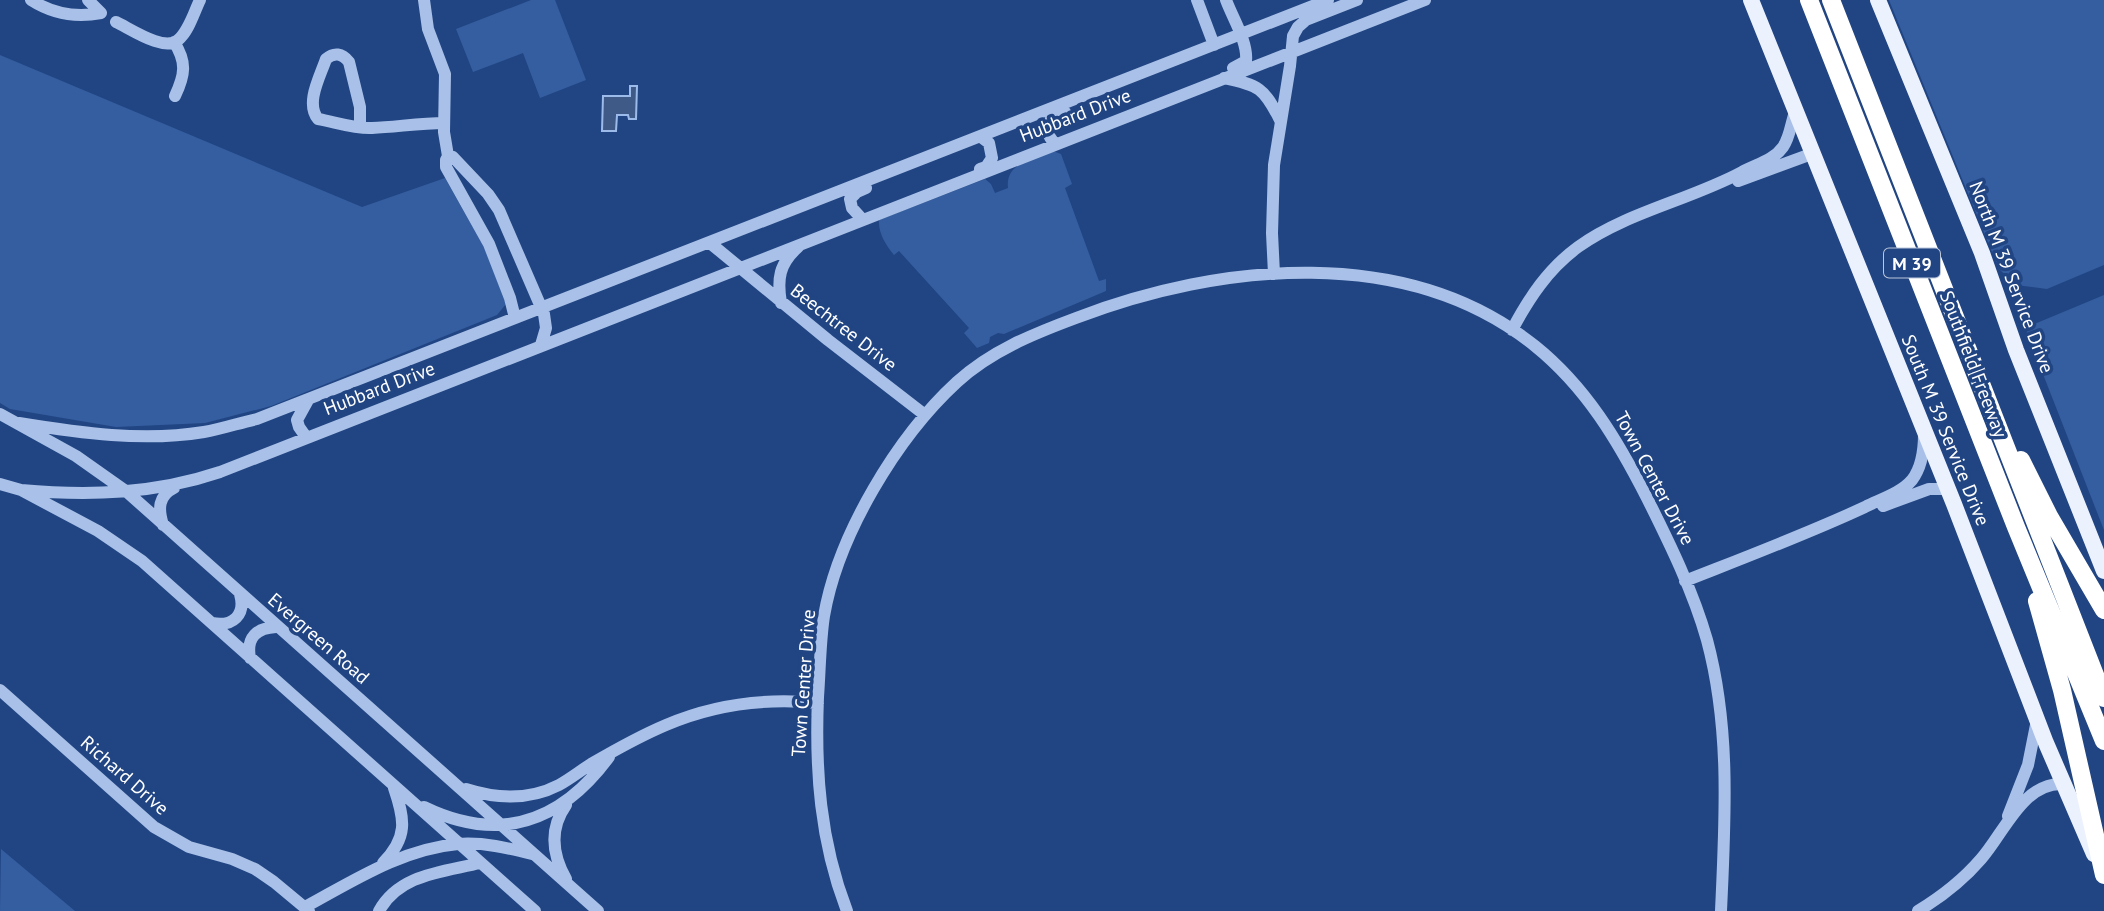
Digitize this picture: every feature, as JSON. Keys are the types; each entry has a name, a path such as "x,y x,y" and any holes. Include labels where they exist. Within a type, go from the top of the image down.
{"highway":[{"name":"Southfield Freeway","path":"1809,0 2015,527 2104,741"},
{"name":"Southfield Freeway","path":"1831,0 2104,698"},
{"path":"1970,353 2044,506 2104,610"},
{"path":"2015,527 2055,663 2104,875"}],"main road":[{"name":"South M 39 Service Drive","path":"1751,0 1948,489 2037,720 2104,875"},
{"name":"North M 39 Service Drive","path":"1878,0 1982,253 2016,350 2104,570"}],"street":[{"path":"31,0 60,13 88,16 101,13 88,0"},
{"path":"116,22 160,43 174,42 183,34 200,0"},
{"path":"424,0 428,29 445,74 444,123 448,156 446,160 450,176 478,221 510,298 515,318"},
{"path":"1197,0 1214,45"},
{"path":"1133,113 1151,100 1245,61 1245,43 1239,35 1226,0"},
{"name":"Hubbard Drive","path":"19,423 104,435 168,436 205,432 257,419 1328,0"},
{"path":"1275,274 1272,196 1293,36 1298,26 1306,20 1357,0"},
{"name":"Hubbard Drive","path":"21,489 47,492 127,492 182,484 220,472 1425,0"},
{"path":"174,42 181,53 184,71 184,78 175,96"},
{"path":"360,127 360,107 349,62 345,56 331,55 326,59 313,101 314,114 318,119 360,127 444,123"},
{"path":"1055,144 1047,129 1056,116 1130,86 1143,74"},
{"path":"1223,78 1261,89 1269,98 1280,120"},
{"path":"1512,330 1538,286 1576,249 1605,231 1724,183 1776,155 1785,143 1795,112"},
{"path":"936,191 949,181 986,167 992,153 989,143 981,137"},
{"path":"1724,183 1740,181 1814,153"},
{"path":"448,156 453,157 488,194 499,210 541,308 546,328 541,345"},
{"path":"862,219 852,208 850,198 857,192 918,168 929,158"},
{"path":"470,207 488,194"},
{"path":"478,221 499,210"},
{"path":"782,303 778,284 779,272 789,255 804,242"},
{"path":"710,243 740,267"},
{"name":"Beechtree Drive","path":"740,267 925,415"},
{"name":"Town Center Drive","path":"847,911 829,855 820,809 816,754 824,613 842,552 862,509 925,415 961,378 1009,346 1104,307 1171,289 1275,274 1341,274 1402,283 1465,304 1512,330 1559,367 1601,417 1639,482 1685,581 1708,646 1720,712 1726,801 1721,911"},
{"path":"306,437 297,420 308,399"},
{"name":"Evergreen Road","path":"0,414 76,456 127,492 598,911"},
{"path":"1833,522 1900,490 1910,482 1919,467 1924,449 1924,430"},
{"path":"164,525 159,504 168,491 182,484"},
{"path":"1,486 21,489 98,531 142,561 535,911"},
{"path":"1685,581 1833,522 1929,489 1948,489"},
{"path":"212,623 222,625 232,622 240,614 243,604 240,594"},
{"path":"250,658 248,648 257,631 276,627"},
{"name":"Richard Drive","path":"0,690 154,827 189,847 232,859 255,869 307,909"},
{"path":"461,788 498,796 534,794 561,784 614,751 670,723 723,707 779,700 818,703"},
{"path":"2003,829 2028,765 2037,720"},
{"path":"412,802 455,818 502,825 536,818 570,800 591,781 614,751"},
{"path":"382,865 395,851 402,834 403,819 392,784"},
{"path":"1918,911 1967,874 2031,794 2046,786 2063,784"},
{"path":"570,800 558,819 554,841 557,861 570,886"},
{"path":"307,909 382,865 421,852 459,844 498,846 536,855"},
{"path":"379,911 385,900 402,884 480,863"}],"shaded area":[{"path":"531,0 555,0 586,80 540,98 523,53 473,72 456,29"},
{"path":"1889,0 2104,0 2104,265 2047,289 2016,285 1999,269"},
{"path":"0,55 362,207 445,178 485,249 506,304 497,315 271,406 205,423 116,427 10,409 0,403"},
{"path":"630,86 637,86 636,119 629,119 628,115 617,115 616,131 602,131 603,96 630,96"},
{"path":"1053,151 1061,154 1072,184 1065,188 1099,281 1106,279 1106,291 1004,334 998,333 990,337 989,343 977,348 964,333 969,328 899,251 894,255 881,234 879,220 985,179 995,193 1008,188 1008,180 1016,167"},
{"path":"2104,295 2104,530 2025,328"},
{"path":"1,849 75,911 0,911"}]}
